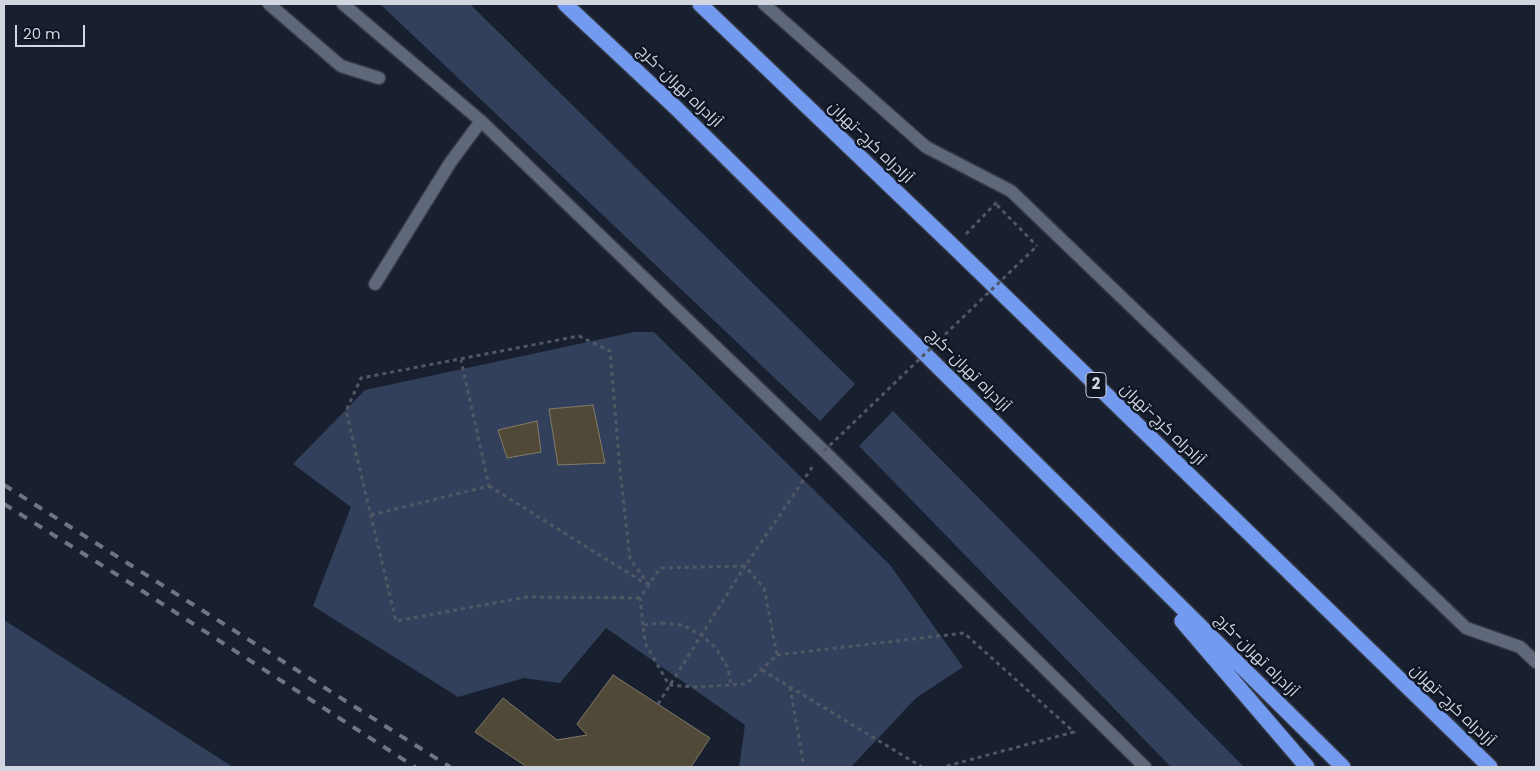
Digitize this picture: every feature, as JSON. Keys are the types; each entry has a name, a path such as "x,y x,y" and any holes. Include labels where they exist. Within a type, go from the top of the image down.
{"highway":[{"name":"آزادراه تهران-کرج","path":"564,4 674,106 1343,767"},
{"name":"آزادراه کرج-تهران","path":"700,4 954,247 1490,767"},
{"path":"1117,543 1307,767"}],"street":[{"path":"269,4 341,66 380,78"},
{"path":"343,4 481,121 824,451 1145,767"},
{"path":"764,4 926,147 1011,191 1466,628 1520,647 1536,662"},
{"path":"375,284 450,163 481,121"}],"path":[{"path":"954,247 995,204 1011,191"},
{"path":"658,704 745,566 824,451 1037,246 995,204"},
{"path":"640,598 527,597 396,621 346,411 361,378 579,336 610,351 630,559 649,585"},
{"path":"461,360 489,486"},
{"path":"371,514 489,486 649,585"},
{"path":"669,685 645,643 640,598 660,568 745,566"},
{"path":"745,566 764,588 778,655"},
{"path":"643,625 662,623 683,625 701,635 716,648 728,668 731,685"},
{"path":"669,685 694,687 746,684 778,655 964,633 1074,732 943,767"},
{"path":"762,670 922,767"},
{"path":"790,687 804,767"}],"shaded area":[{"path":"380,4 470,4 855,384 820,421"},
{"path":"634,332 654,332 890,565 963,667 916,698 851,767 739,767 745,725 606,628 560,683 524,678 458,697 313,606 351,507 293,464 365,390"},
{"path":"893,411 1244,767 1171,767 1168,764 859,446"},
{"path":"4,620 233,767 4,767"}],"building":[{"path":"593,405 605,463 558,465 549,409"},
{"path":"537,421 541,452 507,458 498,430"},
{"path":"613,675 710,738 691,767 527,767 475,732 503,698 557,740 587,735 577,724"}],"railway":[{"path":"4,485 450,767"},
{"path":"4,504 415,767"}]}
